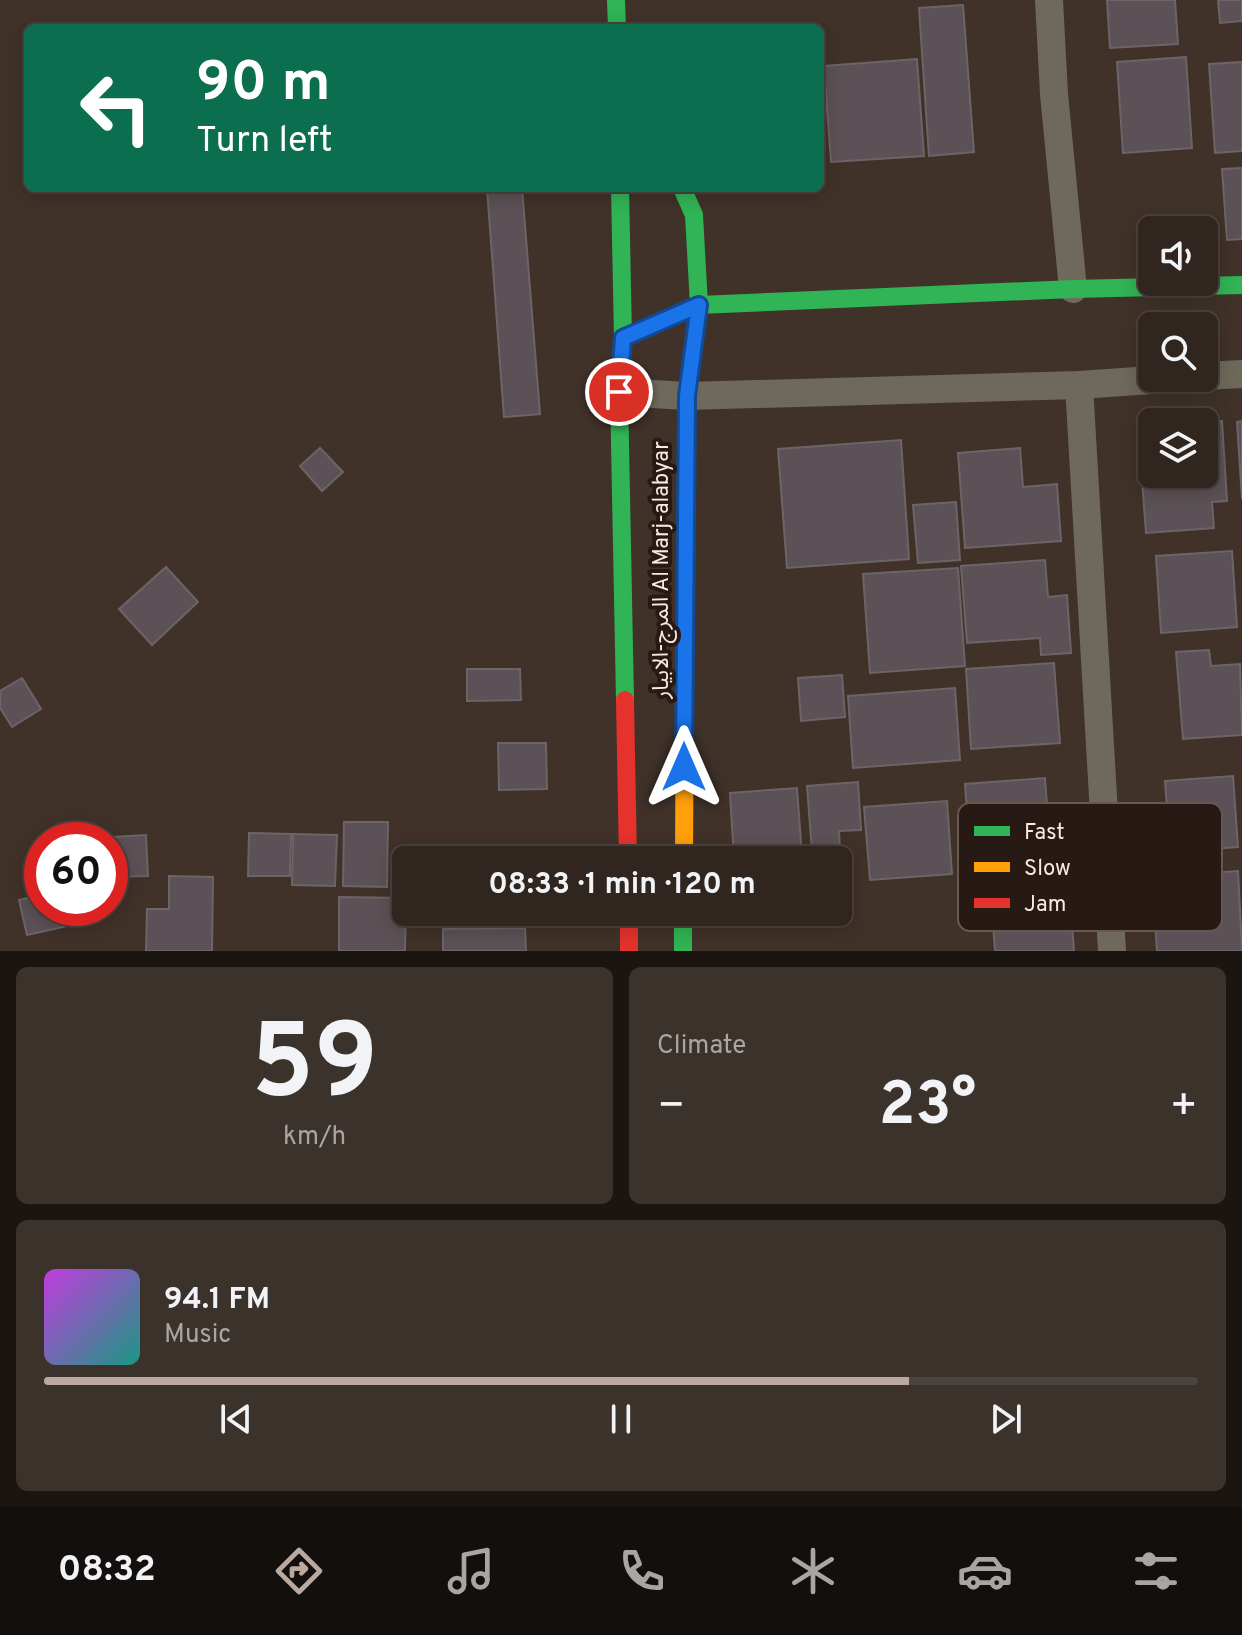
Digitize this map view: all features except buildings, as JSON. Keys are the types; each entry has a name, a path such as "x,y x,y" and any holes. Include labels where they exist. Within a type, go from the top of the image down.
{"main road":[{"path":"616,0 618,24"},
{"name":"المرج-الابيار Al Marj-alabyar","path":"620,192 623,338 619,392 628,846"},
{"name":"المرج-الابيار Al Marj-alabyar","path":"684,192 694,215 699,305 687,396 684,846"},
{"path":"623,338 699,305 1242,285"},
{"path":"629,926 629,951"},
{"path":"683,926 683,951"}],"street":[{"path":"1049,0 1054,94 1073,289"},
{"path":"1218,375 1242,374"},
{"path":"619,392 687,396 1138,381"},
{"path":"1079,385 1103,803"},
{"path":"1111,931 1112,951"}],"traffic: fast":[{"path":"616,0 617,24"},
{"path":"620,192 623,338 619,392 625,700"},
{"path":"684,192 694,215 699,305 687,396 685,665"},
{"path":"623,338 699,305 1242,285"},
{"path":"683,926 683,951"}],"traffic: slow":[{"path":"684,846 685,665"}],"traffic: jam":[{"path":"625,700 628,846"},
{"path":"629,926 629,951"}],"route":[{"path":"619,392 623,338 699,305 687,396 684,767"}]}
